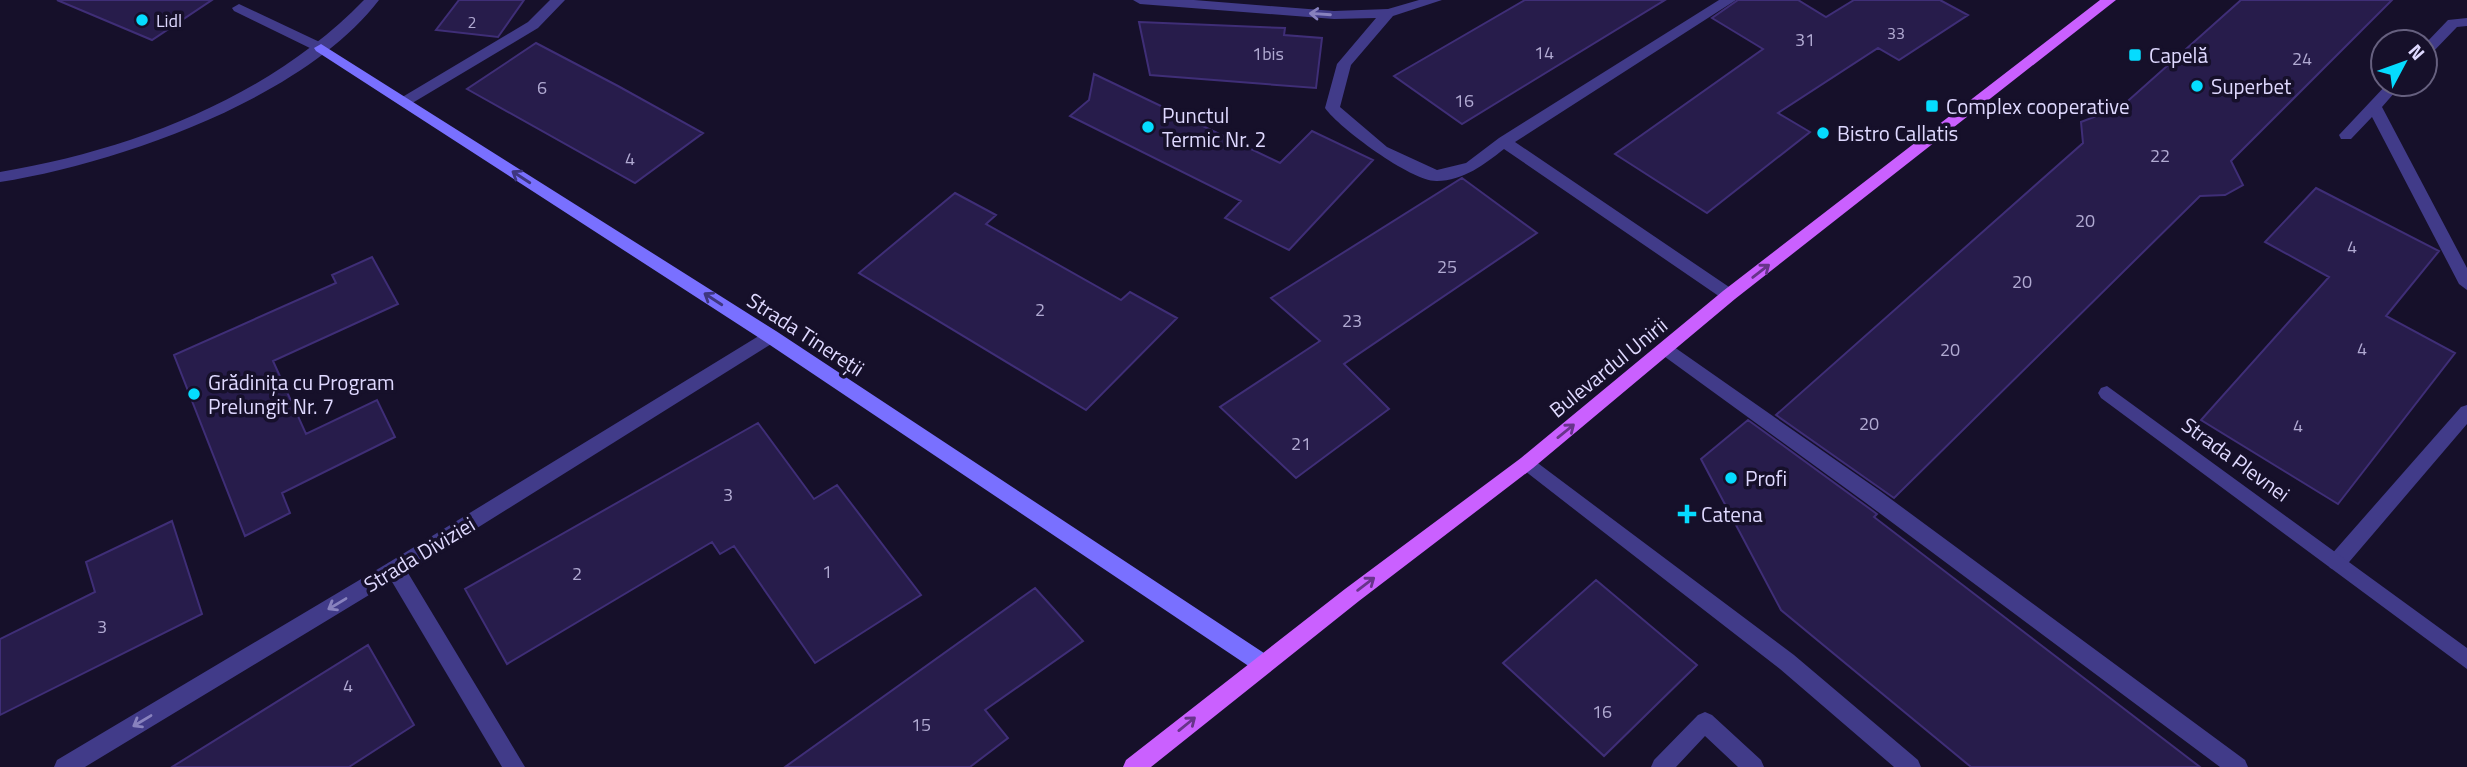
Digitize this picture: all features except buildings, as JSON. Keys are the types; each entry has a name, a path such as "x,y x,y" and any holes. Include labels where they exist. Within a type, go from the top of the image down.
{"main road":[{"name":"Bulevardul Unirii","path":"1134,767 1263,664 1528,463 1729,295 2109,0"}],"street":[{"path":"0,177 22,175 135,144 238,100 321,48 372,0"},
{"path":"404,102 533,25 558,0"},
{"path":"1140,0 1334,15 1388,13 1435,0"},
{"path":"1388,13 1344,64 1332,108 1382,151 1436,176 1471,167 1504,142 1729,0"},
{"path":"239,8 321,48"},
{"path":"2439,38 2453,23 2467,22"},
{"name":"Strada Tinereții","path":"321,48 770,337 1263,664"},
{"path":"2346,135 2382,98"},
{"path":"2374,106 2467,284"},
{"path":"1504,142 1729,295"},
{"name":"Strada Diviziei","path":"65,767 396,569 770,337"},
{"path":"1667,349 1873,497 2236,767"},
{"name":"Strada Plevnei","path":"2107,393 2467,660"},
{"path":"2337,562 2467,412"},
{"path":"1528,463 1787,662 1910,767"},
{"path":"396,569 514,767"},
{"path":"1661,767 1705,722 1753,767"}],"place":[{"name":"Lidl","path":"142,20"},
{"name":"Capelă","path":"2135,55"},
{"name":"Superbet","path":"2197,86"},
{"name":"Complex cooperative","path":"1932,106"},
{"name":"Punctul Termic Nr. 2","path":"1148,127"},
{"name":"Bistro Callatis","path":"1823,133"},
{"name":"Grădinița cu Program Prelungit Nr. 7","path":"194,394"},
{"name":"Profi","path":"1731,478"},
{"name":"Catena","path":"1687,514"}]}
